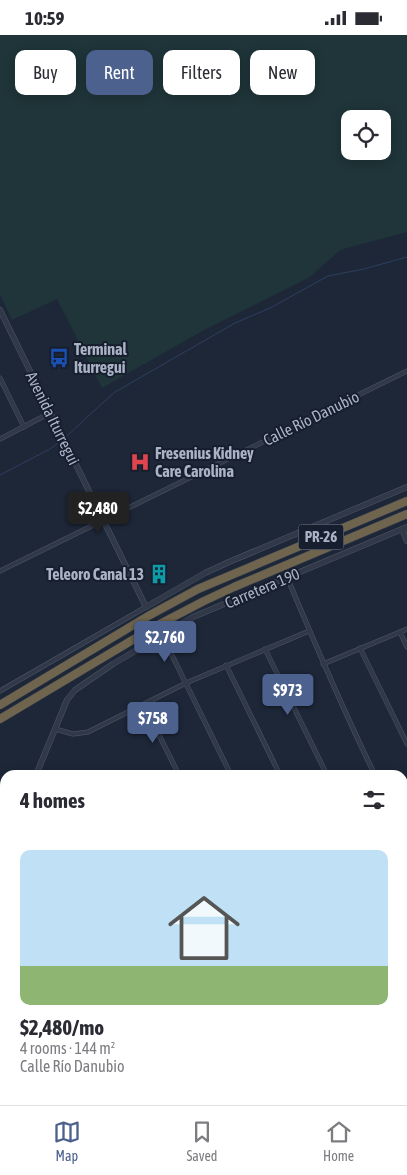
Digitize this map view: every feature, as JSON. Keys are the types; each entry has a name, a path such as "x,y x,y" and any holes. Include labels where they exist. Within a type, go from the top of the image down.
{"highway":[{"name":"PR-26","path":"0,705 150,615 198,589 407,501"},
{"name":"PR-26","path":"0,719 156,626 204,601 407,514"},
{"path":"0,698 18,694"}],"street":[{"name":"Avenida Iturregui","path":"0,310 146,607"},
{"name":"Calle Río Danubio","path":"0,571 407,371"},
{"path":"0,378 2,387 24,427"},
{"path":"0,439 50,413"},
{"path":"0,691 205,573 407,487"},
{"path":"404,528 407,541"},
{"name":"Carretera 190","path":"38,770 67,699 75,689 113,664 203,612 404,528"},
{"path":"286,577 323,664 373,770"},
{"path":"323,664 407,629"},
{"path":"55,729 73,734 88,732 186,683 309,631"},
{"path":"400,632 407,647"},
{"path":"162,635 229,770"},
{"path":"360,648 407,744"},
{"path":"265,649 325,770"},
{"path":"226,665 278,770"},
{"path":"144,705 176,770"}],"green space":[{"path":"0,35 407,35 407,232 340,250 310,277 206,329 102,388 57,299 12,320 0,295"}],"waterway":[{"path":"66,437 115,392 235,323 270,308 328,276 364,269 407,257"},
{"path":"0,475 50,449 62,440"}],"place":[{"name":"Terminal Iturregui","path":"59,358"},
{"name":"Fresenius Kidney Care Carolina","path":"140,462"},
{"name":"Teleoro Canal 13","path":"159,574"}]}
